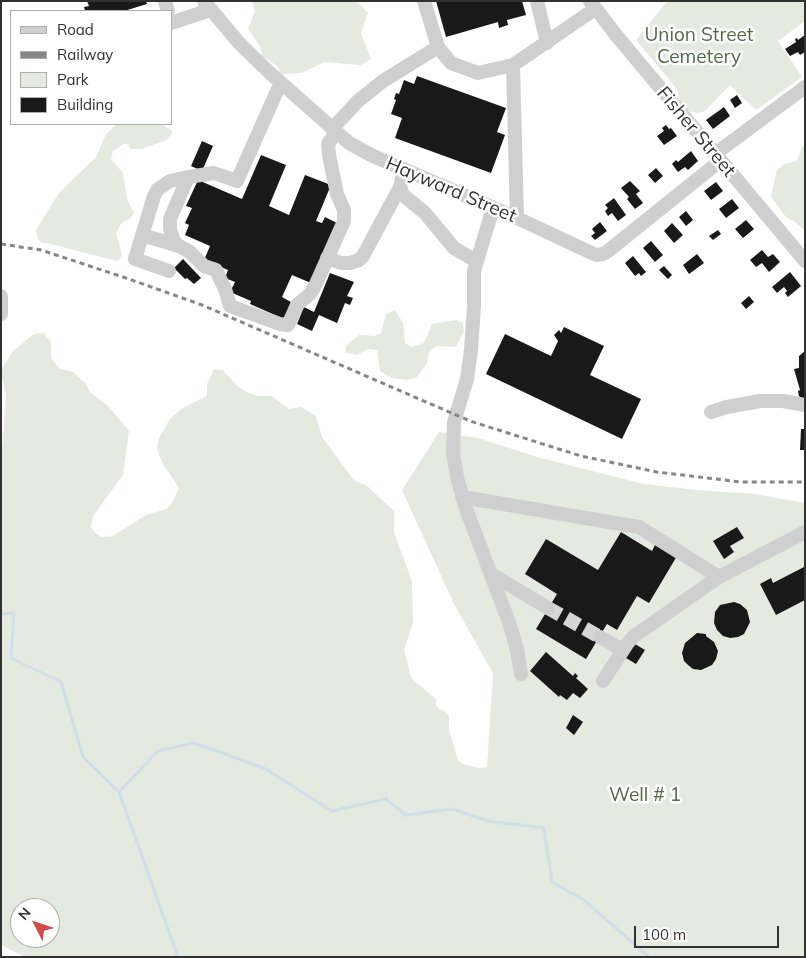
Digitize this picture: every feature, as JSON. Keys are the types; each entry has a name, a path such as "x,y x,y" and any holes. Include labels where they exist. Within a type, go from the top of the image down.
{"street":[{"path":"424,1 438,47 451,63 478,73 513,65 547,43 593,5"},
{"path":"537,1 547,43"},
{"name":"Fisher Street","path":"593,5 717,158 805,262"},
{"path":"172,22 207,6"},
{"name":"Hayward Street","path":"207,6 239,43 282,84 334,130 361,150 517,218 596,255 603,254 805,87"},
{"path":"142,234 179,246 190,252 204,266 216,270 225,289 230,306 285,325 290,323 297,305 310,294 315,286 345,216 337,194 329,154 328,144 334,130 358,101 383,82 438,47"},
{"path":"513,65 517,218"},
{"path":"169,272 135,259 154,196 159,187 176,179 214,173 237,181 277,91 282,84"},
{"path":"327,258 341,263 350,263 359,260 363,256 400,187 404,170"},
{"path":"179,246 172,238 169,225 188,177"},
{"path":"400,187 403,195 425,213 454,248 476,261"},
{"path":"493,208 476,261 473,281 474,306 471,350 466,379 453,428 455,463 462,497 515,641 520,674"},
{"path":"1,296 1,314"},
{"path":"711,412 726,407 760,401 783,400 805,405"},
{"path":"462,497 639,527 719,576"},
{"path":"603,680 634,636 719,576 805,532"},
{"path":"491,574 548,608"},
{"path":"600,636 623,650"}],"green space":[{"path":"252,1 357,1 368,13 361,33 371,59 361,65 324,62 302,73 281,74 277,66 262,56 260,46 248,29 255,11"},
{"name":"Union Street Cemetery","path":"667,1 802,1 805,4 805,21 778,41 802,77 756,110 730,85 705,111 698,113 687,111 681,105 677,89 636,40"},
{"path":"116,125 163,125 172,131 172,134 166,140 142,149 131,149 128,144 123,144 113,151 111,159 123,173 127,199 134,213 130,219 120,225 116,233 122,254 117,261 42,243 38,240 36,230 59,193 96,157 106,134"},
{"path":"805,146 805,231 794,221 786,217 771,197 777,170 784,164 797,161 802,147"},
{"path":"395,310 403,323 405,343 411,347 424,343 432,324 457,320 463,323 464,331 456,347 437,346 430,350 426,365 416,378 406,380 392,378 380,371 377,350 368,349 357,355 346,353 346,346 359,335 375,336 381,333 386,314"},
{"name":"Well # 1","path":"43,333 51,342 51,358 59,368 73,372 86,384 90,392 108,406 129,431 123,475 93,516 91,527 95,533 102,537 110,537 146,515 166,509 172,503 179,488 163,464 157,449 159,438 170,419 181,409 207,396 207,384 214,369 223,370 238,387 247,392 257,396 272,396 289,409 301,407 316,416 322,437 350,475 357,482 366,485 394,511 394,533 412,581 413,623 404,650 410,674 414,681 437,700 435,704 439,709 445,711 449,716 449,730 458,760 463,764 478,768 487,767 493,673 454,604 402,490 439,432 478,438 537,457 644,484 755,494 805,503 805,957 25,957 1,945 1,463 6,396 1,370 13,351 34,334"}],"building":[{"path":"87,1 146,1 147,4 127,10 85,10 84,7 89,6"},
{"path":"436,1 522,1 526,15 507,20 508,25 499,28 498,22 446,37"},
{"path":"805,35 805,52 800,55 798,52 790,56 785,49 796,42 795,39 797,38 798,40"},
{"path":"417,76 506,108 497,132 505,135 491,173 395,138 402,118 391,114 396,100 394,99 396,93 399,94 404,80 414,84"},
{"path":"737,95 742,103 735,108 730,100"},
{"path":"724,107 730,116 713,129 706,120"},
{"path":"666,125 677,136 664,145 657,136 664,131 662,128"},
{"path":"202,141 213,146 202,171 191,166"},
{"path":"691,151 698,161 688,170 685,167 678,172 672,164 676,160 678,162"},
{"path":"261,155 286,165 269,206 289,215 305,175 331,185 316,221 322,223 325,217 337,223 311,283 292,275 282,297 291,302 284,319 250,304 251,301 230,292 235,282 225,278 228,270 204,260 210,246 185,235 189,225 185,223 192,208 186,206 198,180 242,199"},
{"path":"656,168 663,176 655,183 648,175"},
{"path":"630,181 640,191 636,194 643,203 635,209 627,199 629,197 621,188"},
{"path":"716,182 723,191 711,200 704,191"},
{"path":"614,198 626,215 618,221 612,213 608,216 605,211 608,208 605,205"},
{"path":"732,199 739,208 726,218 719,209"},
{"path":"686,211 693,220 686,226 679,217"},
{"path":"746,220 754,229 743,238 735,229"},
{"path":"600,222 607,231 595,240 591,236 595,233 592,229"},
{"path":"672,223 683,235 674,243 664,231"},
{"path":"718,230 721,234 713,240 709,236"},
{"path":"651,241 663,255 655,262 643,248"},
{"path":"762,250 768,257 773,254 780,262 769,272 762,263 756,267 750,260"},
{"path":"697,254 704,263 689,274 683,265"},
{"path":"633,256 646,272 641,276 639,273 635,276 625,263"},
{"path":"183,259 201,278 194,284 187,278 185,279 174,268"},
{"path":"664,266 672,275 668,279 659,270"},
{"path":"790,272 801,286 788,297 784,287 777,293 772,287"},
{"path":"330,273 354,282 347,296 353,298 350,305 345,303 337,323 319,315 312,331 297,324 304,307 314,312"},
{"path":"749,296 754,302 746,309 741,303"},
{"path":"564,327 604,346 590,375 641,399 622,439 486,374 505,334 551,356 558,341 554,335 559,330 561,333"},
{"path":"805,351 805,399 800,399 798,391 800,390 794,369 799,368 799,356"},
{"path":"801,429 805,429 805,450 800,450"},
{"path":"737,527 744,538 730,546 734,552 724,559 713,541"},
{"path":"621,532 652,551 656,543 677,556 649,603 637,596 617,630 607,624 586,659 536,629 557,594 525,574 546,539 598,570"},
{"path":"804,567 805,600 776,615 760,584 771,578 773,583"},
{"path":"734,602 747,610 750,622 744,634 730,638 723,636 717,630 714,623 715,612 720,605"},
{"path":"697,633 706,634 714,642 718,651 712,665 701,670 693,669 688,665 684,661 682,653 685,643"},
{"path":"635,644 645,650 636,664 626,658"},
{"path":"546,652 573,676 575,673 578,676 576,678 588,689 580,698 573,693 567,700 560,695 559,697 530,671"},
{"path":"573,715 583,722 574,735 566,728"}],"waterway":[{"path":"1,614 14,613 11,658 61,682 83,757 119,792 158,751 194,743 264,768 332,811 386,799 406,815 452,809 488,821 544,828 552,882 584,900 649,957"},
{"path":"119,792 178,957"}],"tunnel":[{"path":"548,608 600,637"}],"railway":[{"path":"1,244 41,250 202,305 470,421 581,456 657,472 741,482 805,482"}]}
